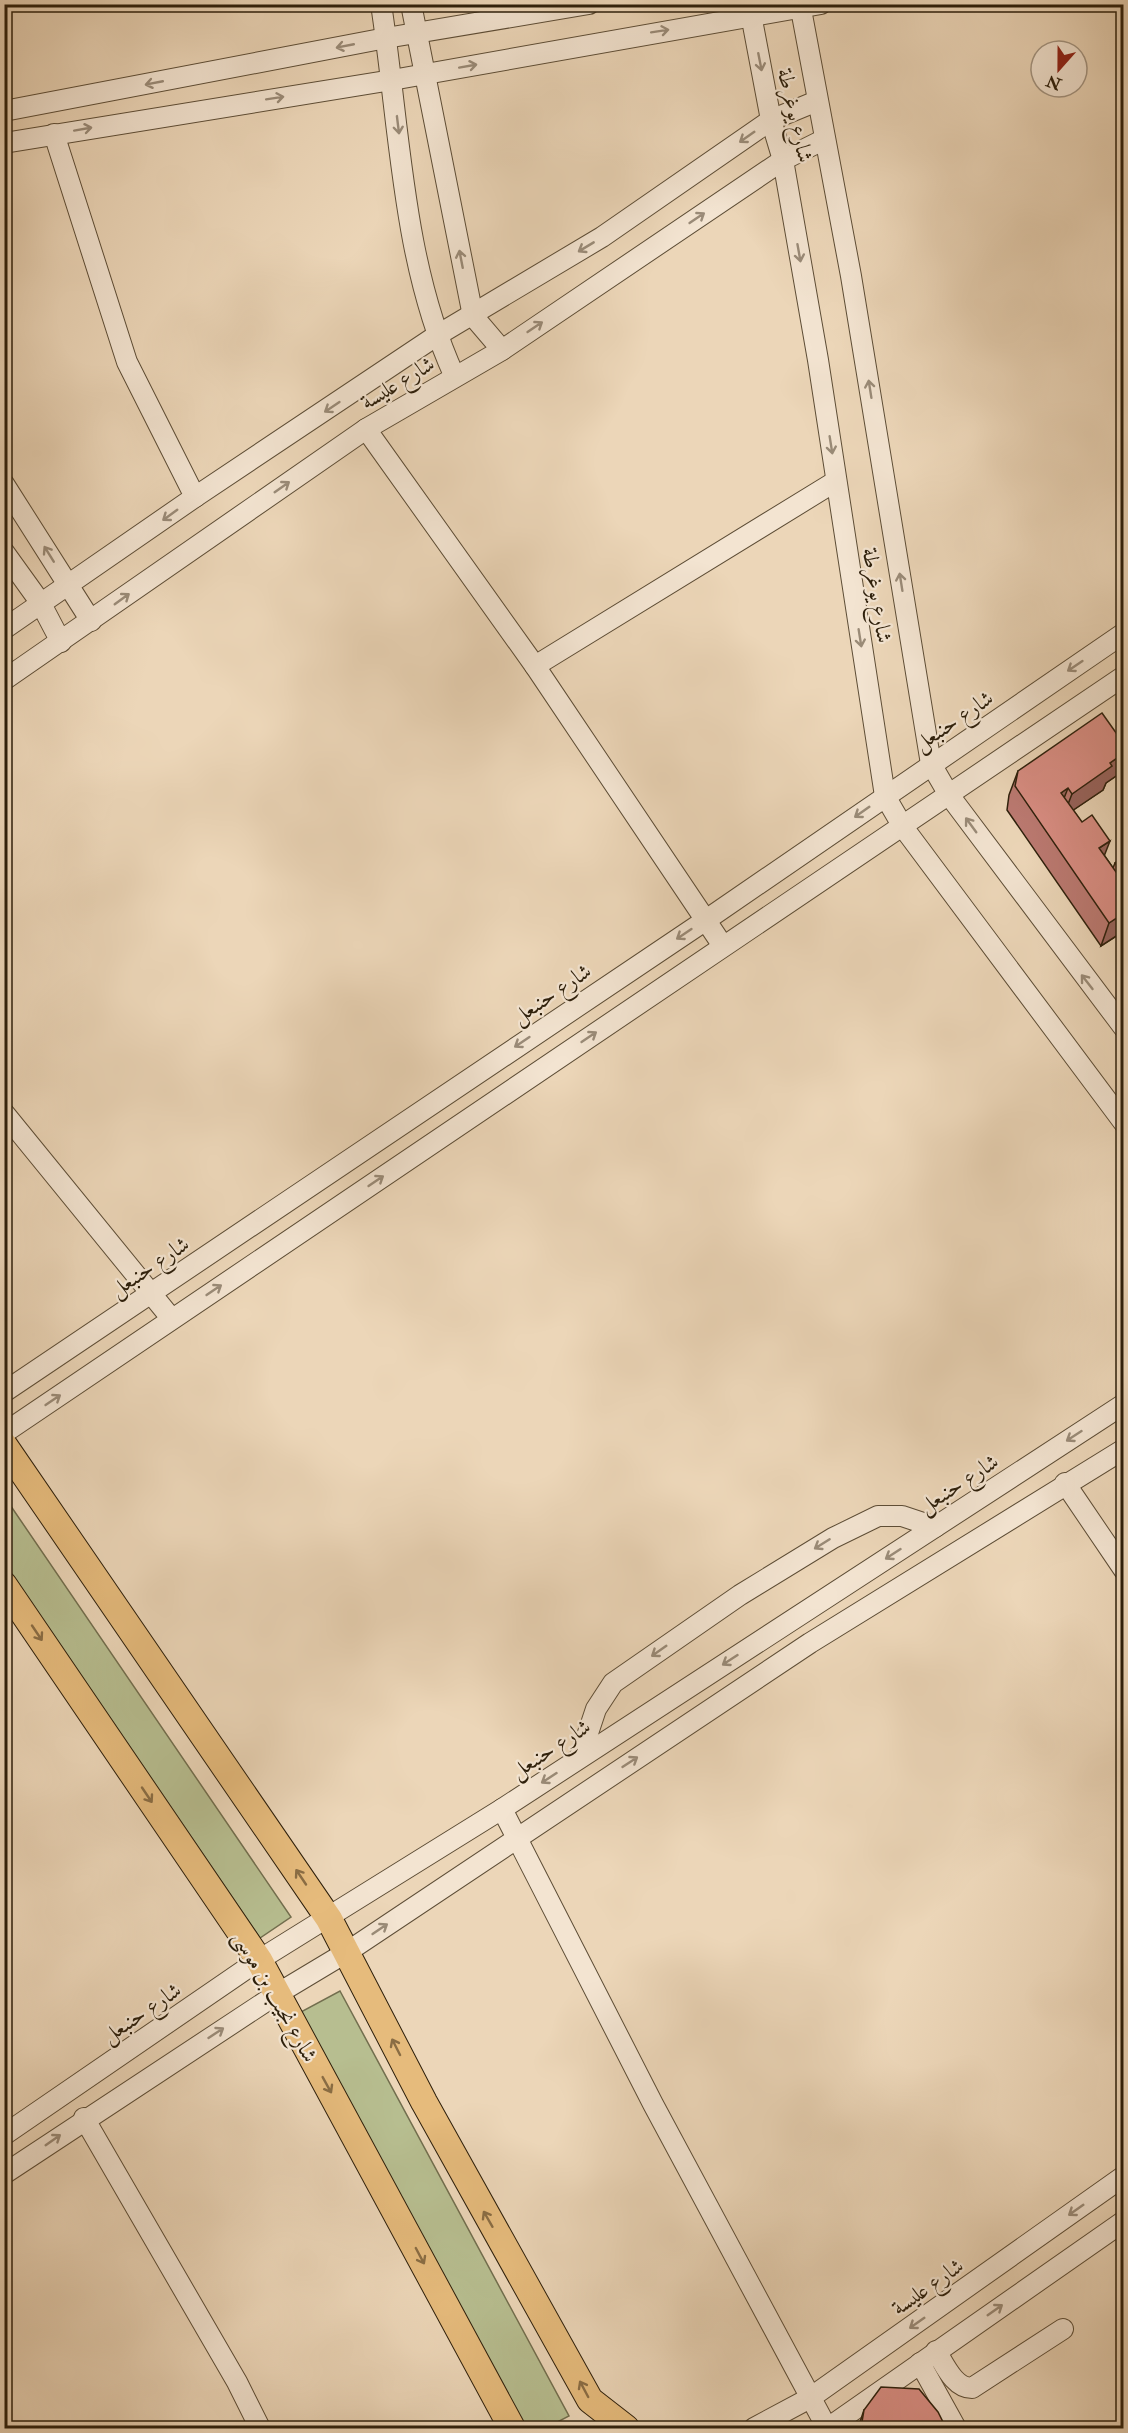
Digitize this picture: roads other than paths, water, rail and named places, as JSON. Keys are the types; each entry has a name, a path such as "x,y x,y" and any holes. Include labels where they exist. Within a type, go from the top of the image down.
{"main road":[{"path":"4,1445 329,1919 468,2183 590,2400 626,2428"},
{"name":"شارع نجيب بن موسى","path":"4,1585 259,1960 512,2428"}],"street":[{"path":"381,4 412,231 436,336 454,375"},
{"path":"411,4 473,316 502,350"},
{"path":"4,111 386,38 589,4"},
{"path":"4,143 392,80 750,10 821,4"},
{"name":"شارع يوغرطة","path":"801,6 851,276 931,764 950,795 1124,1028"},
{"name":"شارع يوغرطة","path":"750,10 771,120 783,160 885,796 903,827 1124,1123"},
{"name":"شارع عليسة","path":"4,629 40,602 436,336 602,237 771,120 817,101"},
{"path":"54,134 127,362 195,497"},
{"name":"شارع عليسة","path":"4,680 366,429 454,375 502,350 783,160 824,140"},
{"path":"366,429 534,666 723,946"},
{"path":"534,666 836,481"},
{"path":"4,484 91,621"},
{"path":"4,552 40,602 61,642"},
{"name":"شارع حنبعل","path":"4,1392 434,1100 706,920 1124,633"},
{"path":"4,1433 1124,676"},
{"path":"4,1113 171,1318"},
{"name":"شارع حنبعل","path":"4,2135 259,1960 329,1919 502,1809 1124,1404"},
{"path":"4,2174 84,2118 277,1994 347,1952 516,1837 810,1643 1065,1483 1124,1449"},
{"path":"1065,1483 1124,1570"},
{"path":"580,1757 596,1710 613,1683 740,1595 833,1538 878,1516 902,1516 935,1527"},
{"path":"502,1809 653,2104 827,2428 1124,2221"},
{"path":"84,2118 237,2382 260,2428"},
{"name":"شارع عليسة","path":"754,2428 810,2398 1124,2176"},
{"path":"936,2351 957,2383 972,2388 1063,2329"},
{"path":"920,2363 956,2428"}]}
